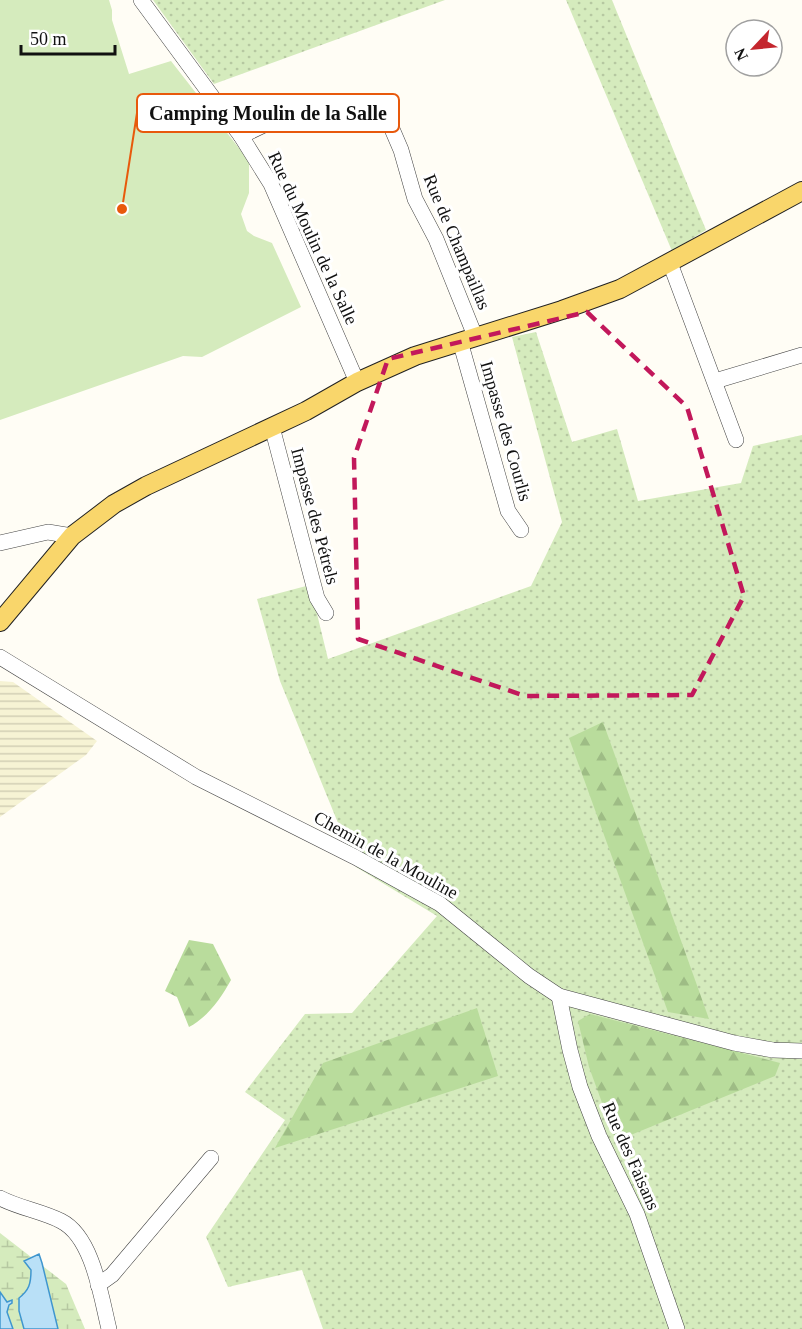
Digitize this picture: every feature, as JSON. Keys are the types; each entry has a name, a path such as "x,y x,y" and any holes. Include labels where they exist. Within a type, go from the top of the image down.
{"main road":[{"path":"0,622 72,536 100,514 138,491 190,464 306,411 357,382 415,356 620,289 802,191"}],"street":[{"name":"Rue du Moulin de la Salle","path":"141,0 241,136 271,184 357,382"},
{"name":"Rue de Champaillas","path":"368,104 386,115 401,150 415,199 436,239 468,339"},
{"path":"241,136 289,113"},
{"path":"670,263 736,440"},
{"name":"Impasse des Courlis","path":"468,339 508,511 521,530"},
{"path":"715,381 802,355"},
{"name":"Impasse des Pétrels","path":"272,427 316,598 326,613"},
{"path":"0,543 48,532 72,536"},
{"name":"Chemin de la Mouline","path":"0,657 196,777 356,857 440,904 529,976 559,996 734,1044 773,1050 802,1051"},
{"name":"Rue des Faisans","path":"559,996 580,1087 599,1136 637,1215 677,1329"},
{"path":"98,1285 112,1275 211,1158"},
{"path":"0,1198 45,1213 64,1222 72,1229 86,1252 98,1285 109,1329"}],"highlighted area":[{"path":"587,312 687,407 744,596 692,695 525,696 358,639 354,458 388,359"}],"shaded area":[{"path":"0,681 13,682 97,741 86,755 0,817"}],"green space":[{"path":"0,0 109,0 112,20 129,74 171,61 249,161 249,193 241,214 247,231 272,243 301,307 202,357 183,356 0,420"},
{"path":"153,0 445,0 214,84"},
{"path":"566,0 612,0 706,230 672,251"},
{"path":"536,332 572,442 617,429 638,501 741,483 753,446 802,435 802,1329 323,1329 302,1270 228,1287 206,1237 285,1120 245,1092 305,1014 352,1013 437,916 356,867 280,681 257,599 310,585 328,659 531,586 562,522 512,337"},
{"path":"603,722 709,1019 668,1012 569,738"},
{"path":"189,940 213,944 231,980 213,1007 189,1027 177,997 165,991"},
{"path":"477,1008 498,1076 275,1148 323,1063"},
{"path":"590,1014 780,1063 775,1076 616,1141 589,1067 578,1021"},
{"path":"0,1233 66,1284 85,1329 0,1329"}],"water":[{"path":"39,1254 58,1329 24,1329 19,1311 19,1298 29,1286 31,1279 31,1270 24,1261"},
{"path":"0,1292 7,1302 12,1300 7,1312 13,1329 0,1329"}],"place":[{"name":"Camping Moulin de la Salle","path":"122,209"}]}
